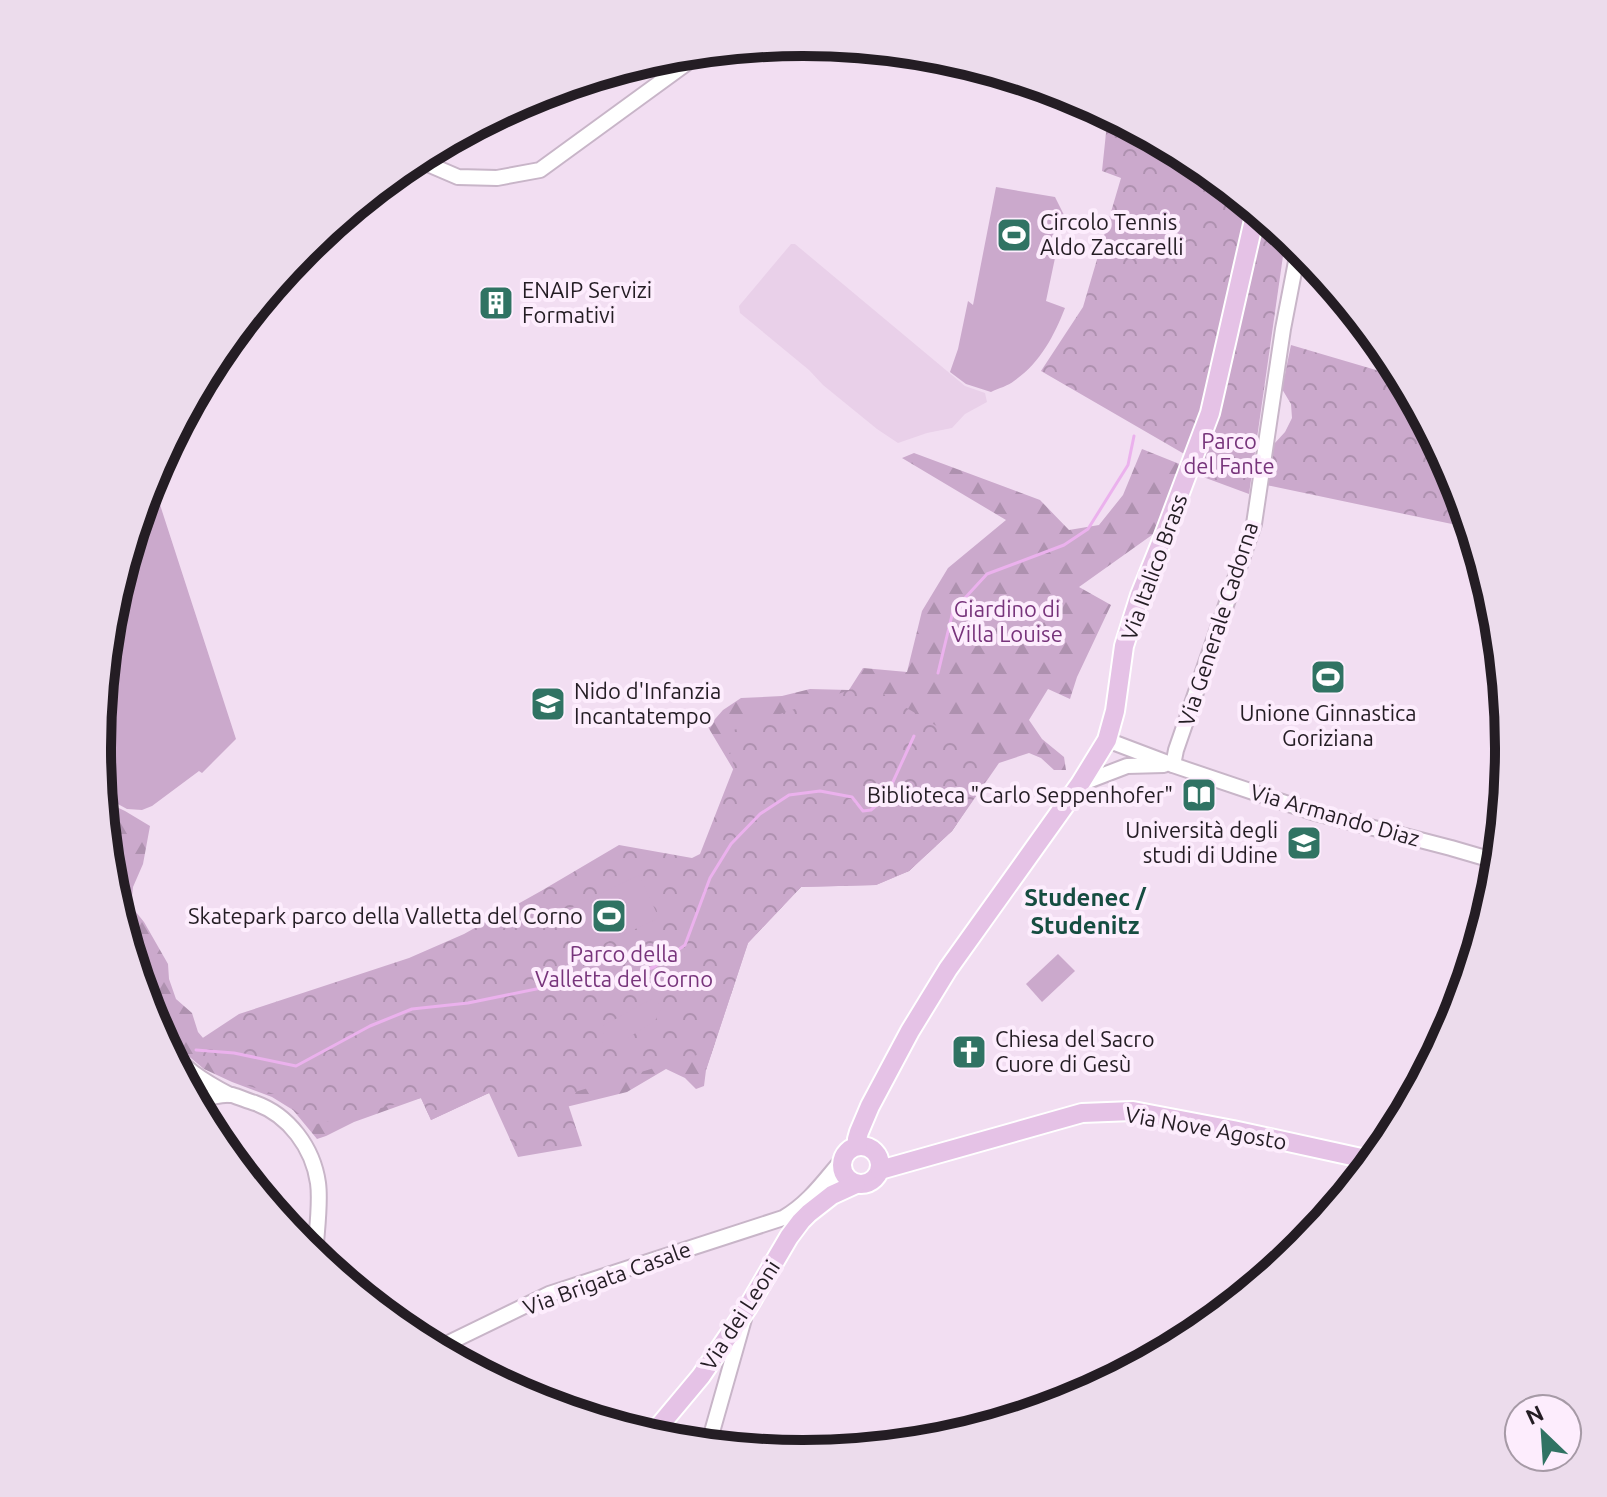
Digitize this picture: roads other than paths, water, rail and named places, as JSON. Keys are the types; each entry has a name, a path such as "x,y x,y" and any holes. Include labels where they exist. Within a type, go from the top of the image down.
{"main road":[{"name":"Via Italico Brass","path":"861,1141 870,1106 948,969 1080,784 1107,740 1115,711 1124,646 1140,595 1210,413 1253,223"},
{"name":"Via Nove Agosto","path":"991,1138 1082,1113 1133,1111 1361,1158"},
{"name":"Via Brigata Casale","path":"861,1141 845,1153 848,1174 871,1182 883,1167 991,1138"},
{"path":"861,1141 878,1155 883,1167"},
{"name":"Via dei Leoni","path":"659,1426 701,1376 748,1307 789,1237 809,1213 832,1195 848,1174"}],"street":[{"path":"431,165 458,177 497,178 540,170 682,67"},
{"name":"Via Generale Cadorna","path":"1173,765 1254,524 1296,262"},
{"path":"1107,740 1127,766"},
{"name":"Via Armando Diaz","path":"1107,740 1312,812 1487,859"},
{"path":"1080,784 1127,766 1173,765"},
{"path":"192,1072 230,1095 263,1106 282,1118 302,1140 319,1185 316,1240"},
{"path":"207,1100 230,1095"},
{"name":"Via Brigata Casale","path":"449,1343 549,1294 783,1218 848,1174"},
{"path":"783,1218 789,1237"},
{"path":"711,1435 748,1307"}],"waterway":[{"path":"938,673 953,611 987,574 1064,545 1088,529 1128,465 1134,436"},
{"path":"196,1050 234,1053 296,1066 370,1026 412,1009 468,1003 551,986 616,981 654,967 685,945 710,878 731,844 760,814 789,795 820,791 852,797 863,811 871,810 886,797 914,736"}],"place":[{"name":"Circolo Tennis Aldo Zaccarelli","path":"1014,235"},
{"name":"ENAIP Servizi Formativi","path":"496,303"},
{"name":"Unione Ginnastica Goriziana","path":"1328,677"},
{"name":"Nido d'Infanzia Incantatempo","path":"548,704"},
{"name":"Biblioteca \"Carlo Seppenhofer\"","path":"1199,795"},
{"name":"Università degli studi di Udine","path":"1304,843"},
{"name":"Skatepark parco della Valletta del Corno","path":"609,916"},
{"name":"Chiesa del Sacro Cuore di Gesù","path":"969,1052"}],"district":[{"name":"Studenec / Studenitz","path":"1085,912"}],"park label":[{"name":"Parco del Fante","path":"1229,454"},
{"name":"Giardino di Villa Louise","path":"1007,622"},
{"name":"Parco della Valletta del Corno","path":"624,966"}]}
